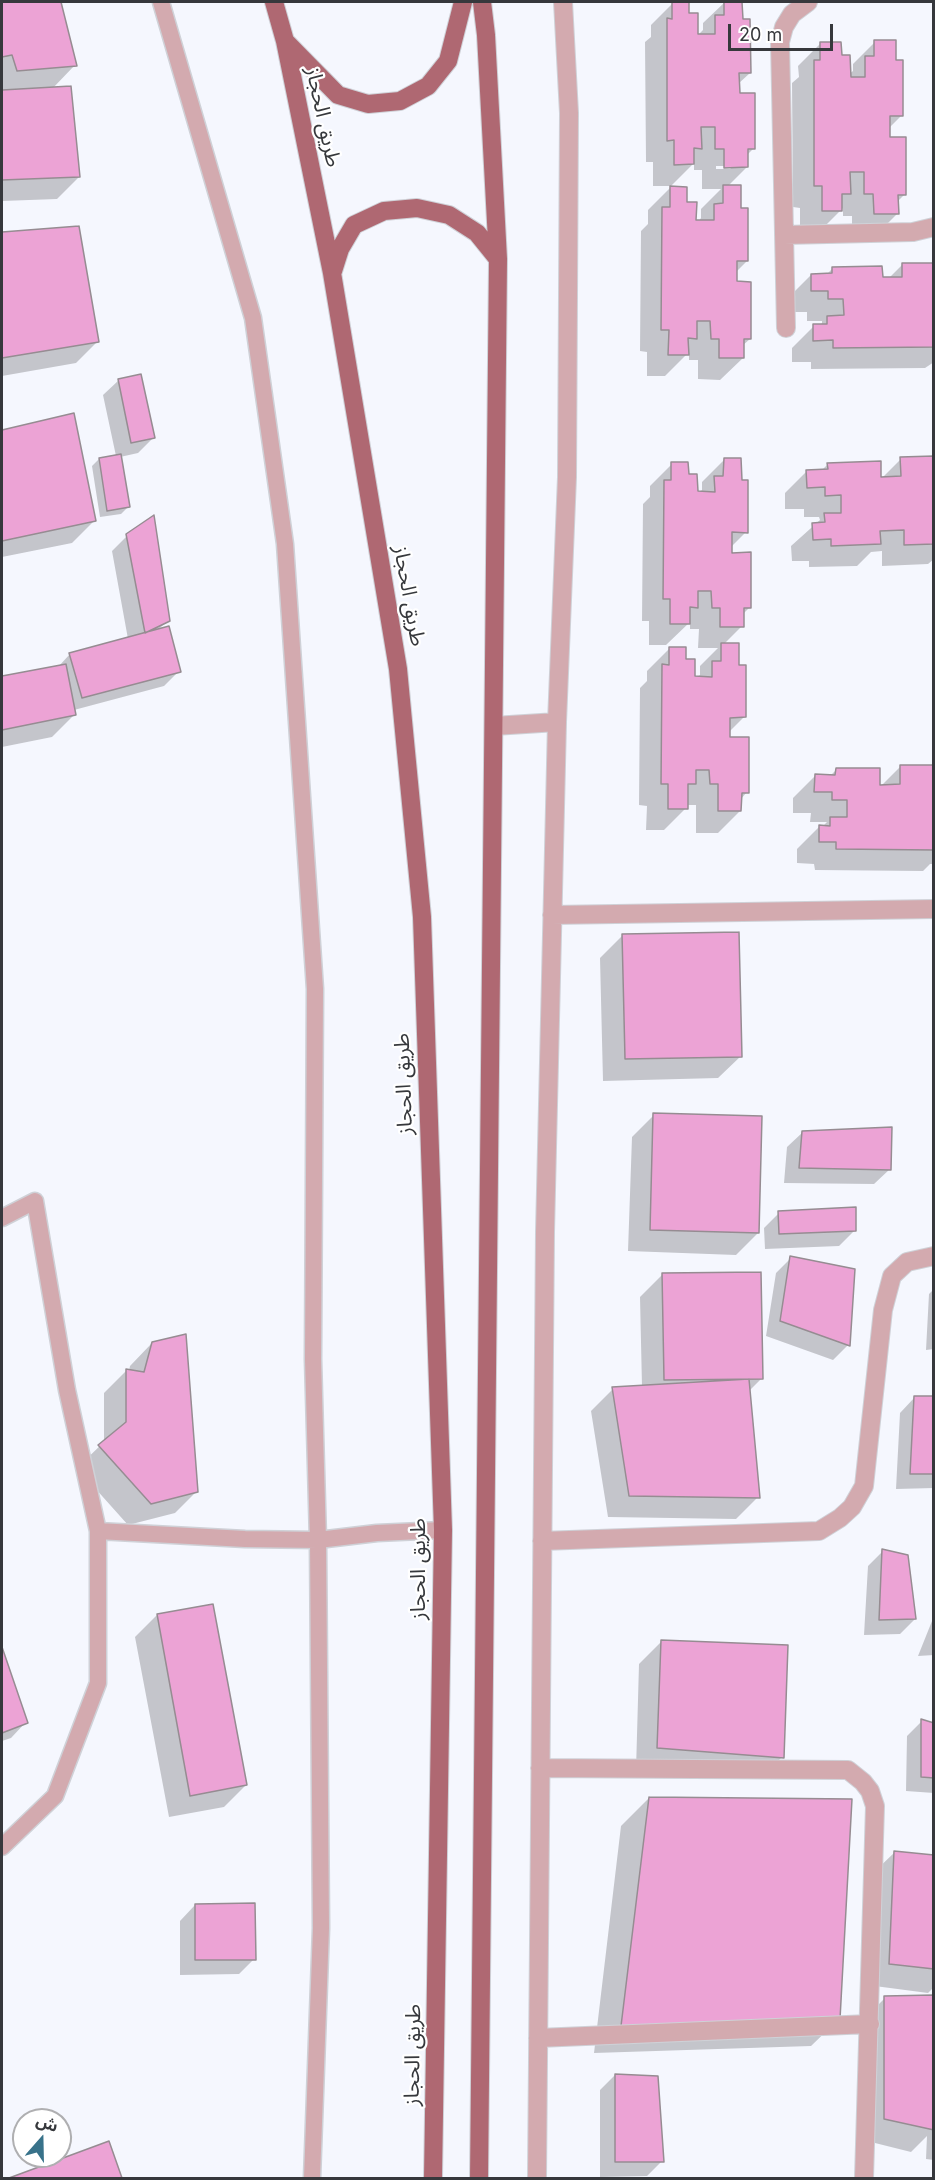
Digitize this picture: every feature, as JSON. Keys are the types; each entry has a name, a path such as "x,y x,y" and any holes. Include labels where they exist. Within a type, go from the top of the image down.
{"main road":[{"name":"طريق الحجاز","path":"274,2 285,41 332,273 398,669 422,917 443,1530 433,2178"},
{"path":"285,41 338,95 368,104 400,101 428,86 448,61 463,2"},
{"path":"479,2178 498,259 486,35 482,2"},
{"path":"332,273 340,249 354,225 384,211 417,208 449,215 477,233 498,259"}],"street":[{"path":"537,2178 545,1220 557,722 567,477 569,113 563,2"},
{"path":"786,328 780,42 784,27 792,14 808,2"},
{"path":"784,235 913,232 933,227"},
{"path":"494,726 557,722"},
{"path":"552,915 933,909"},
{"path":"542,1540 819,1531 840,1518 852,1507 864,1486 883,1310 892,1276 907,1262 933,1256"},
{"path":"540,1768 848,1770 863,1782 870,1791 875,1806 864,2178"},
{"path":"538,2038 870,2024"}],"lane":[{"path":"161,2 253,318 285,543 315,988 313,1359 318,1540 321,1928 312,2178"},
{"path":"2,1218 35,1201 67,1390 98,1531 98,1683 55,1796 2,1847"},
{"path":"98,1531 245,1539 318,1540 377,1533 443,1530"}],"building":[{"path":"2,2 61,2 77,66 17,71 12,55 2,57"},
{"path":"672,2 689,2 689,13 698,13 698,34 715,34 715,15 724,15 724,2 742,2 743,19 750,19 751,73 739,73 740,93 755,93 755,149 748,149 748,167 724,168 724,149 715,149 715,127 701,127 702,149 694,148 694,164 674,165 674,140 667,141 667,18 672,19"},
{"path":"874,40 896,40 896,60 903,60 903,116 890,116 890,137 906,137 906,195 898,195 899,214 874,214 873,194 864,194 864,172 850,172 851,194 842,194 842,211 822,211 822,186 814,186 814,60 820,60 820,42 841,42 842,55 850,55 851,77 865,77 865,56 874,56"},
{"path":"71,86 80,177 2,180 2,90"},
{"path":"723,185 741,185 741,208 748,208 748,261 737,261 737,281 751,282 751,339 744,339 744,358 719,358 719,339 711,339 710,321 697,321 697,339 688,338 689,355 668,355 669,330 661,330 662,207 670,207 670,186 687,187 687,202 697,202 696,220 714,220 714,204 723,203"},
{"path":"79,226 99,342 2,358 2,232"},
{"path":"902,263 934,263 934,347 833,348 833,340 813,341 813,324 827,324 827,316 844,315 843,299 828,299 828,291 811,291 811,274 832,273 832,267 882,266 883,277 902,277"},
{"path":"141,374 155,438 131,443 118,379"},
{"path":"74,413 96,521 2,541 2,430"},
{"path":"121,454 130,507 107,511 99,458"},
{"path":"934,456 934,544 904,545 904,530 880,531 881,544 831,546 831,539 813,540 812,523 825,522 824,513 841,513 841,495 825,496 825,487 807,488 806,470 828,469 827,463 881,461 881,477 901,476 900,457"},
{"path":"724,458 741,458 742,480 748,480 748,533 732,532 732,553 751,552 751,608 744,608 744,627 720,627 720,608 712,608 711,591 698,591 698,608 690,607 690,624 670,624 670,599 663,599 664,480 671,480 671,462 688,462 689,474 697,474 698,491 715,492 714,476 723,476"},
{"path":"154,515 170,621 145,633 126,534"},
{"path":"169,626 181,672 82,698 69,653"},
{"path":"721,643 739,643 739,665 746,665 746,717 730,718 730,737 749,737 749,793 742,793 741,811 718,811 718,784 710,784 709,770 696,770 696,784 688,784 688,809 668,809 668,784 661,784 662,664 669,665 669,647 686,647 686,659 695,659 695,676 712,677 712,661 721,661"},
{"path":"66,664 76,715 2,730 2,676"},
{"path":"900,765 934,765 934,850 836,849 836,842 819,842 819,825 830,826 830,817 847,817 847,800 832,800 832,792 814,792 815,774 835,775 836,768 880,768 880,785 900,784"},
{"path":"739,932 742,1057 625,1059 622,934"},
{"path":"653,1113 762,1116 759,1233 650,1230"},
{"path":"892,1127 891,1170 799,1168 802,1131"},
{"path":"856,1207 856,1231 779,1234 778,1211"},
{"path":"790,1256 855,1269 850,1346 780,1321"},
{"path":"761,1272 763,1379 664,1380 662,1273"},
{"path":"186,1334 198,1492 151,1504 98,1445 126,1422 126,1369 144,1372 152,1342"},
{"path":"749,1379 760,1498 629,1496 612,1387"},
{"path":"914,1396 934,1396 934,1474 910,1474"},
{"path":"882,1549 908,1555 916,1619 879,1620"},
{"path":"213,1604 247,1785 190,1796 157,1614"},
{"path":"661,1640 788,1645 784,1758 657,1748"},
{"path":"2,1647 28,1723 2,1733"},
{"path":"921,1719 934,1723 934,1778 921,1777"},
{"path":"649,1797 852,1799 840,2019 621,2026"},
{"path":"894,1851 934,1855 934,1969 889,1964"},
{"path":"255,1903 256,1960 195,1960 195,1904"},
{"path":"934,1995 934,2130 884,2119 884,1996"},
{"path":"615,2074 658,2076 664,2162 615,2162"},
{"path":"109,2141 122,2178 9,2178 36,2168 72,2168 72,2155"}]}
